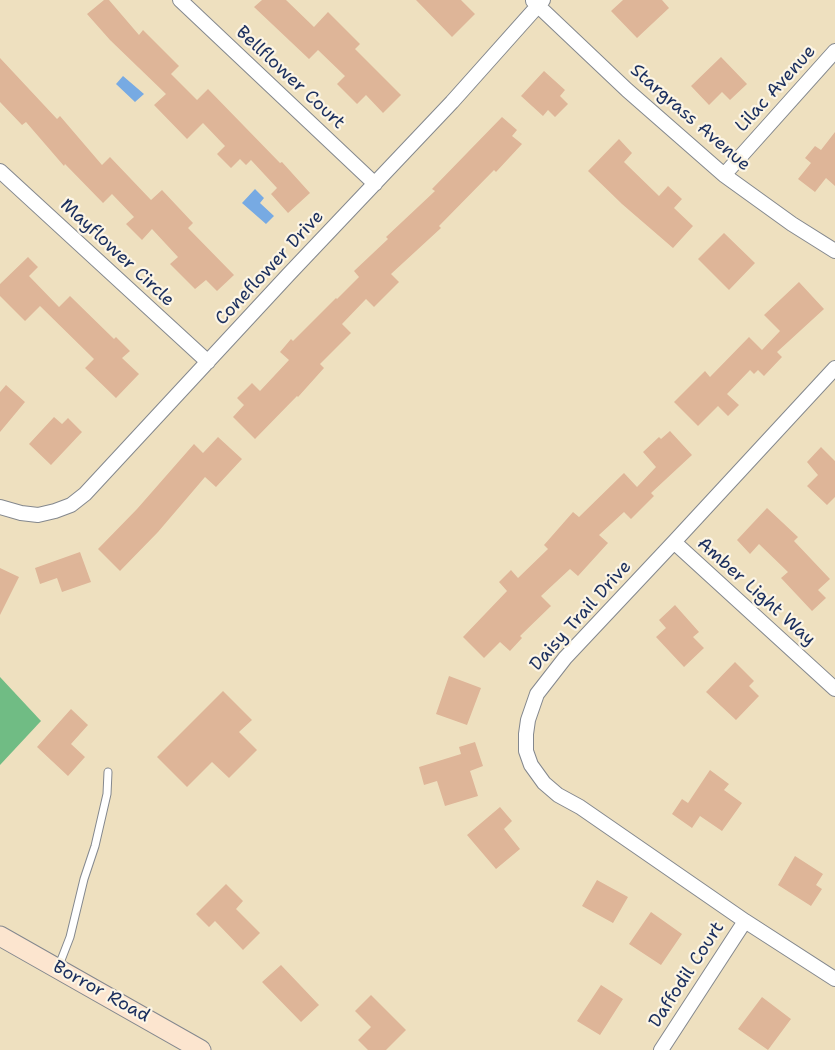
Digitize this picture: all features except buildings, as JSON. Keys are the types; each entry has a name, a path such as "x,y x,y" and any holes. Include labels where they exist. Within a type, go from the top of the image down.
{"street":[{"name":"Bellflower Court","path":"180,0 376,184"},
{"name":"Coneflower Drive","path":"0,507 21,513 38,515 71,505 85,494 452,102 538,2"},
{"name":"Stargrass Avenue","path":"538,2 627,90 724,175 792,224 835,251"},
{"name":"Lilac Avenue","path":"724,175 835,51"},
{"name":"Mayflower Circle","path":"0,171 208,362"},
{"name":"Daisy Trail Drive","path":"835,368 565,658 537,694 528,720 526,751 531,765 544,783 558,795 835,979"},
{"name":"Amber Light Way","path":"674,542 835,689"},
{"name":"Daffodil Court","path":"661,1050 746,920"},
{"name":"Borror Road","path":"0,936 201,1050"}],"lane":[{"path":"58,968 70,937 84,879 95,846 107,794 108,772"}],"green space":[{"path":"0,677 41,721 0,765"}],"water":[{"path":"123,76 144,94 135,102 116,84"},
{"path":"255,189 264,198 260,203 274,216 266,224 242,203"}]}
